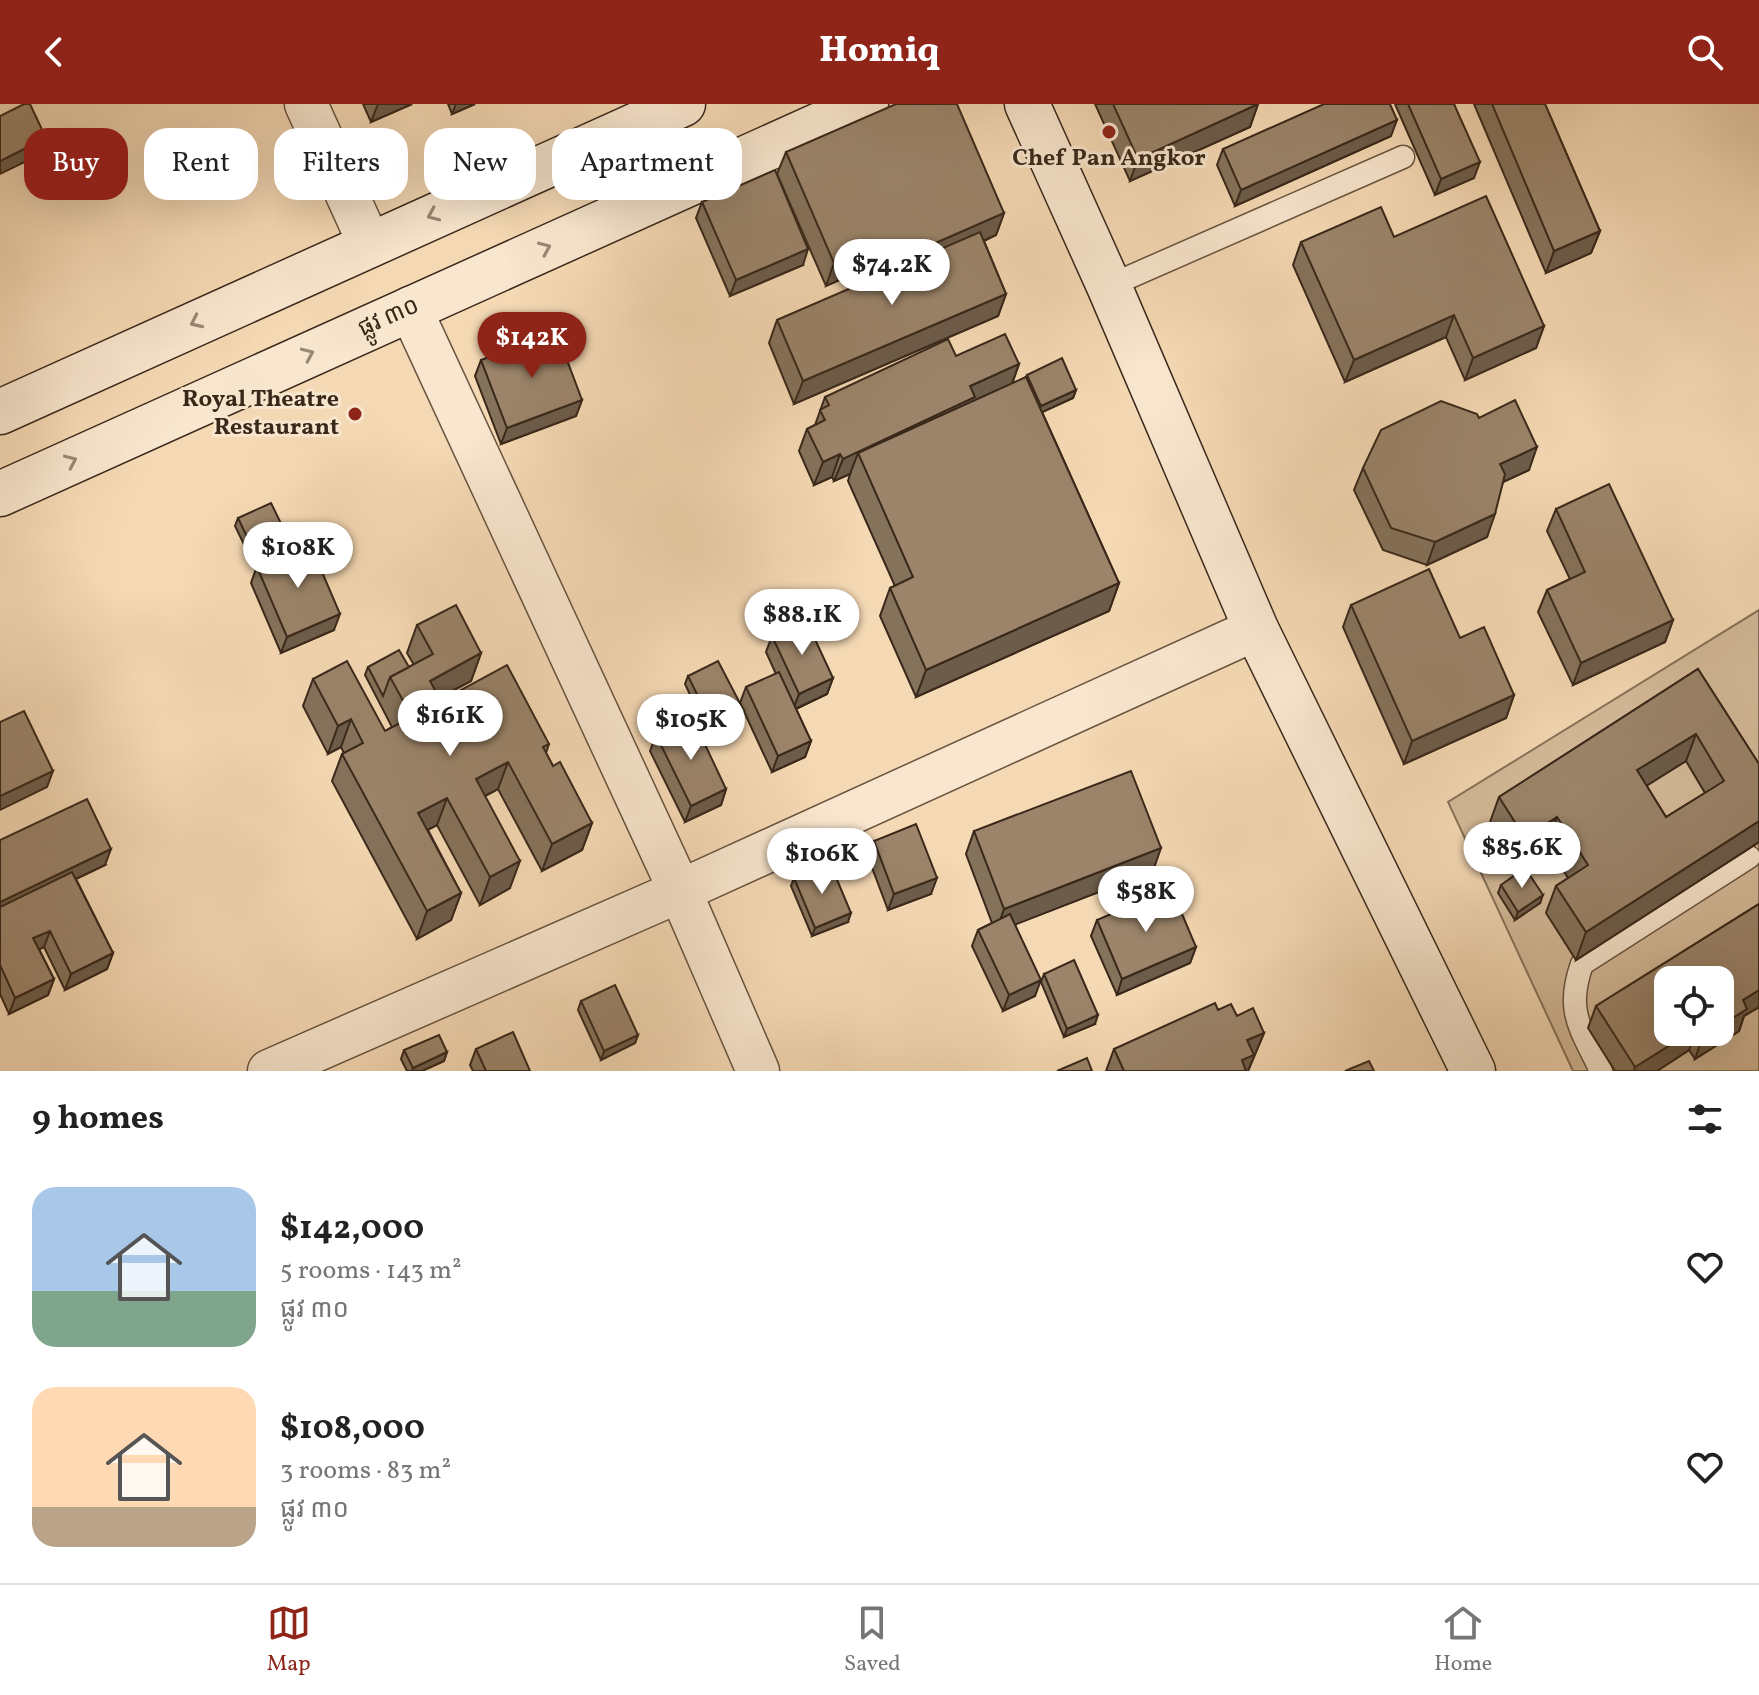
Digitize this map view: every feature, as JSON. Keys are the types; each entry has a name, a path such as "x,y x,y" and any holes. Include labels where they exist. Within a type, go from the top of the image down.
{"street":[{"path":"306,104 369,243"},
{"path":"0,412 683,104"},
{"name":"ផ្លូវ ៣០","path":"0,494 866,104"},
{"path":"1027,104 1256,629 1473,1071"},
{"path":"410,308 680,891 758,1071"},
{"path":"269,1071 680,891 1256,629"}],"lane":[{"path":"1109,286 1403,157"},
{"path":"1601,1071 1574,1011 1574,987 1582,964 1749,857"}],"shaded area":[{"path":"1759,610 1759,1071 1573,1071 1448,802"}],"building":[{"path":"30,104 41,128 24,128 24,149 0,161 0,116"},
{"path":"896,104 957,104 1004,213 869,272 861,252 834,263 786,152"},
{"path":"1113,104 1258,104 1138,159"},
{"path":"1324,104 1390,104 1397,120 1241,190 1223,149"},
{"path":"1408,104 1454,104 1480,162 1441,179"},
{"path":"1492,104 1545,104 1600,231 1554,251"},
{"path":"775,170 808,249 736,280 702,202 742,200 742,184"},
{"path":"1486,196 1544,326 1473,358 1454,315 1354,360 1301,242 1381,207 1394,237"},
{"path":"980,232 1006,294 803,381 777,320"},
{"path":"556,331 582,400 507,428 481,360"},
{"path":"1005,334 1019,364 970,386 975,397 843,459 840,454 823,462 807,429 825,420 820,410 829,405 825,397 948,339 956,356"},
{"path":"1062,358 1076,390 1041,406 1027,375"},
{"path":"1026,377 1119,583 926,670 890,588 913,577 858,453"},
{"path":"1515,400 1537,447 1500,464 1505,474 1495,514 1435,542 1391,528 1363,468 1381,430 1441,401 1477,414 1479,418"},
{"path":"1609,484 1673,620 1581,663 1547,590 1585,572 1556,509"},
{"path":"271,503 292,546 259,562 238,518"},
{"path":"310,544 340,614 287,637 257,567"},
{"path":"1429,569 1460,638 1484,627 1514,695 1412,741 1351,605"},
{"path":"456,605 481,653 430,681 441,701 507,665 549,744 543,747 553,766 560,762 592,823 552,844 508,762 476,779 520,861 490,877 447,798 418,813 461,893 427,911 342,754 363,743 351,719 338,726 313,679 347,661 385,731 412,717 390,677 433,654 417,625"},
{"path":"806,620 833,678 799,694 772,636"},
{"path":"399,650 409,667 390,677 383,696 368,667"},
{"path":"718,661 744,711 713,727 688,676"},
{"path":"1698,669 1759,764 1759,821 1586,932 1556,886 1588,865 1557,817 1525,838 1499,797","holes":["1696,734 1724,781 1666,817 1637,770"]},
{"path":"779,672 811,741 778,756 746,687"},
{"path":"24,711 53,771 0,796 0,722"},
{"path":"692,717 726,789 691,806 656,735"},
{"path":"1131,771 1161,848 1004,909 974,831"},
{"path":"87,799 111,849 0,902 0,840"},
{"path":"916,824 937,878 894,894 874,841"},
{"path":"830,863 851,913 815,928 794,878"},
{"path":"1525,868 1543,895 1518,912 1501,885"},
{"path":"72,872 113,953 71,974 50,931 33,938 54,979 15,998 0,965 0,907"},
{"path":"1171,888 1196,947 1122,979 1097,920"},
{"path":"1759,904 1759,990 1743,1000 1747,1009 1734,1017 1734,966 1660,966"},
{"path":"1010,914 1041,980 1009,995 978,930"},
{"path":"1074,960 1098,1015 1067,1029 1044,974"},
{"path":"1654,970 1654,1046 1669,1046 1635,1067 1596,1006"},
{"path":"615,985 638,1035 604,1051 581,1001"},
{"path":"1215,1003 1218,1010 1231,1004 1237,1016 1253,1008 1264,1033 1247,1040 1254,1055 1242,1060 1246,1071 1124,1071 1114,1049"},
{"path":"513,1032 530,1071 486,1071 476,1049"},
{"path":"439,1035 447,1052 413,1068 404,1050"},
{"path":"1087,1058 1092,1071 1057,1071"},
{"path":"1369,1061 1374,1071 1345,1071"}],"place":[{"name":"Chef Pan Angkor","path":"1109,132"},
{"name":"Royal Theatre Restaurant","path":"355,414"}]}
